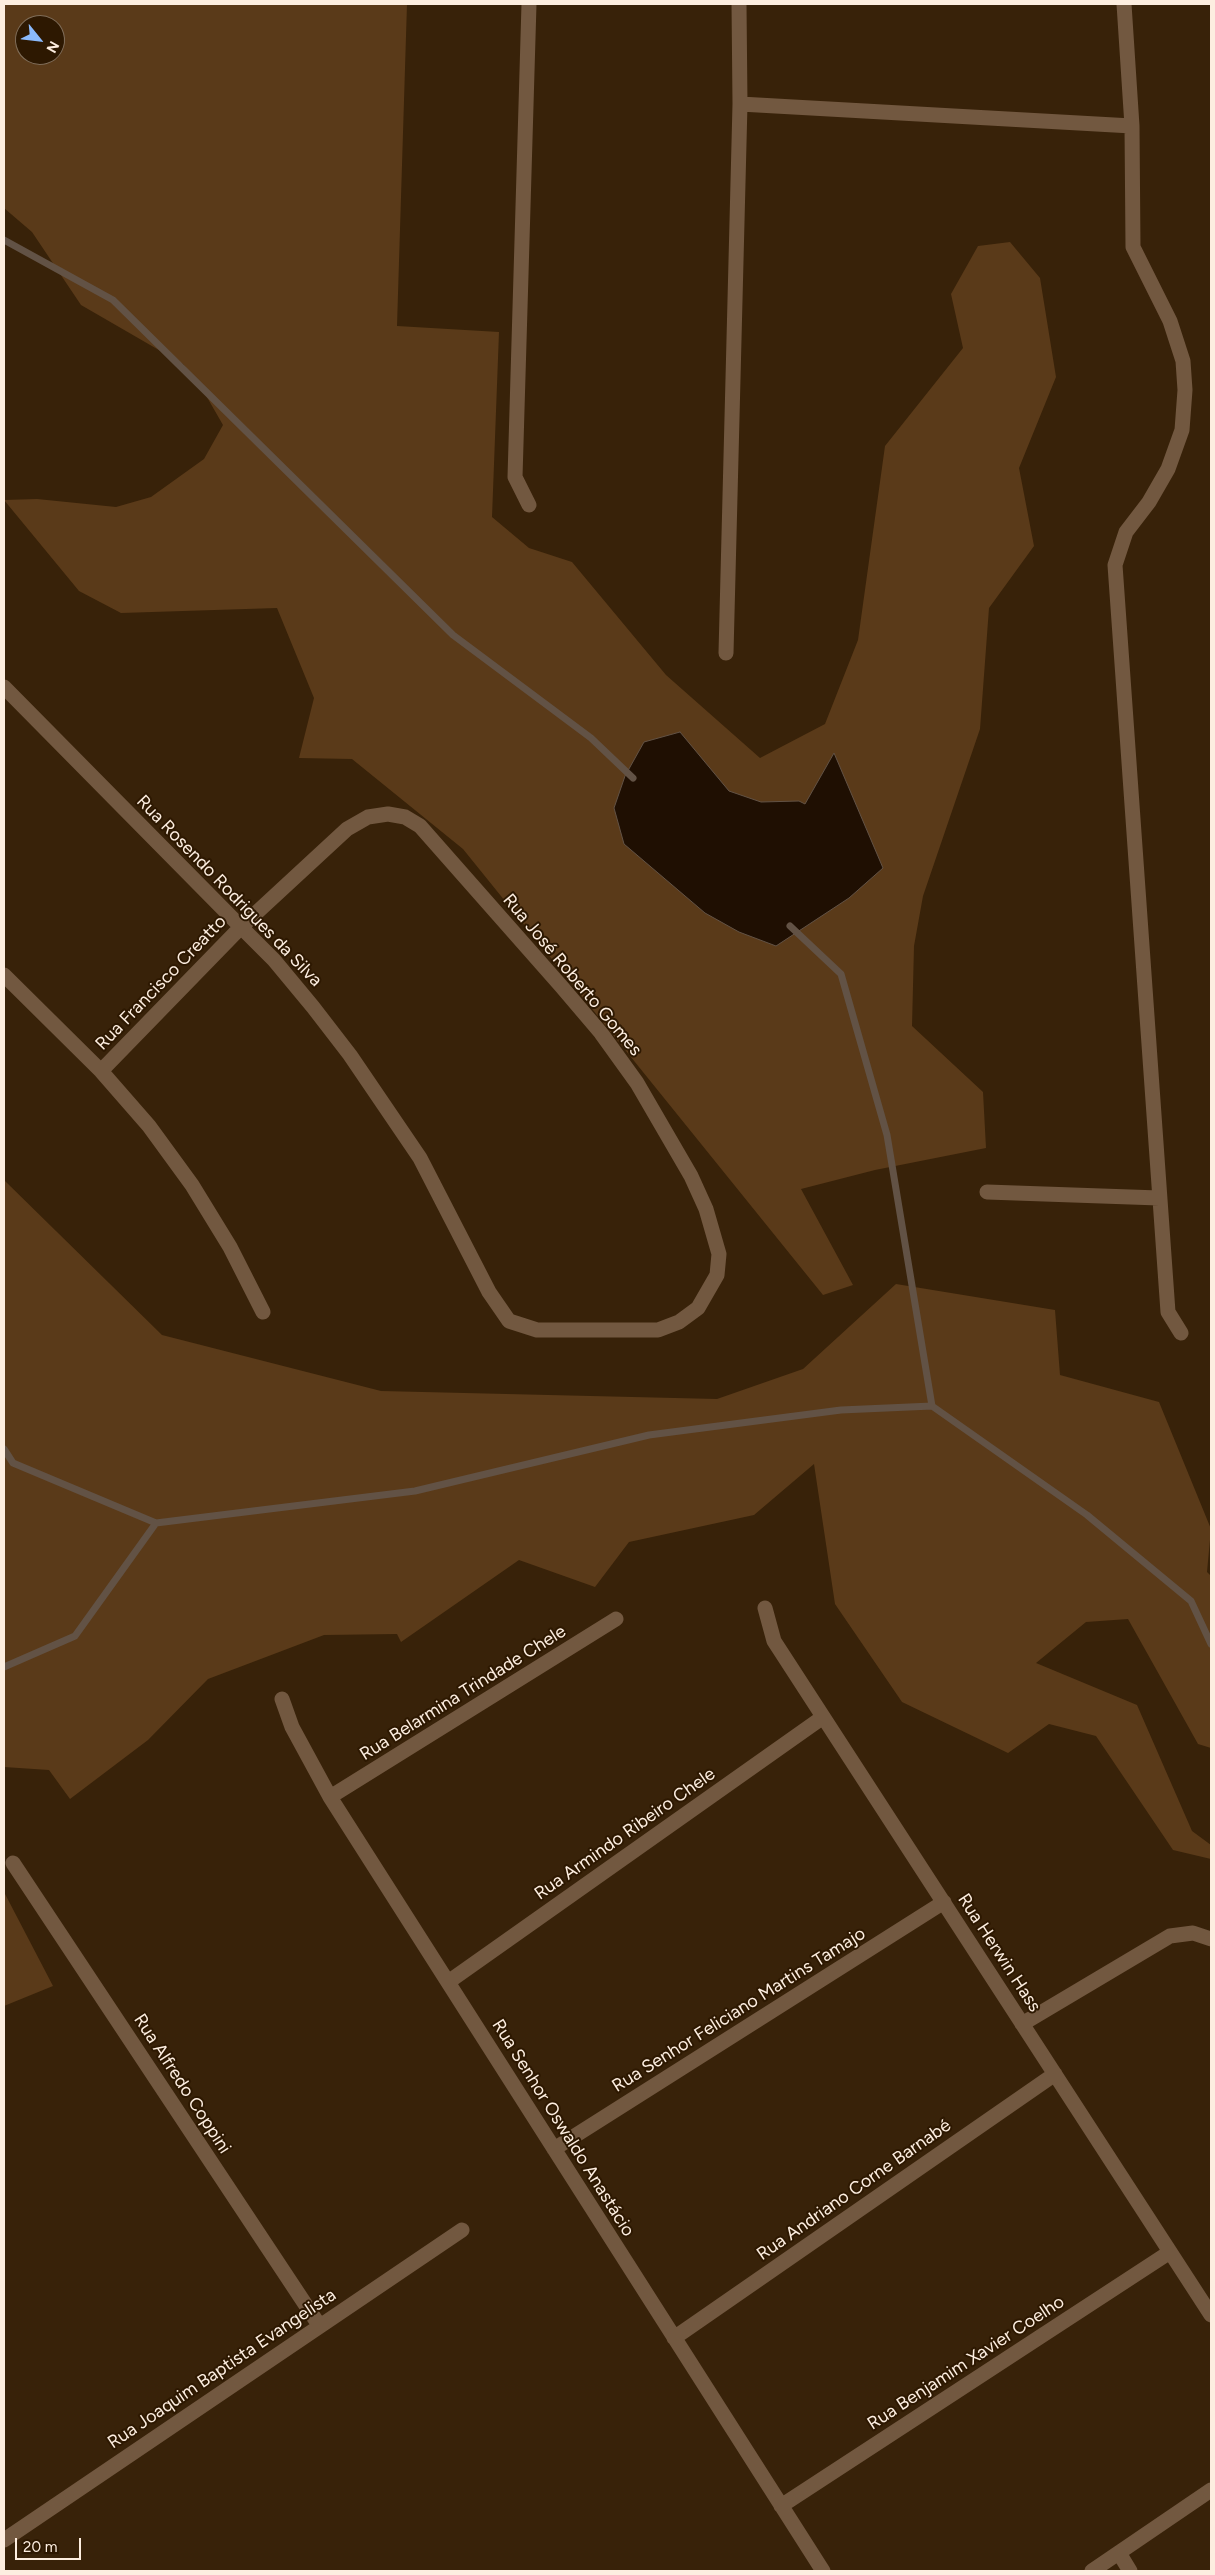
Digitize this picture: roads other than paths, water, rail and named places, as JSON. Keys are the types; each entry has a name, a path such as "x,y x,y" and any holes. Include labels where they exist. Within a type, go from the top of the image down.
{"street":[{"path":"528,4 515,477 529,505"},
{"path":"726,653 740,104 740,4"},
{"path":"1124,4 1132,126 1133,247 1151,288 1170,321 1183,361 1186,390 1182,430 1168,469 1149,502 1126,532 1115,565 1168,1312 1182,1333"},
{"path":"740,104 1132,126"},
{"name":"Rua Rosendo Rodrigues da Silva","path":"4,687 291,980 355,1062 420,1158 489,1292 509,1321"},
{"name":"Rua Francisco Creatto","path":"101,1071 241,927 347,828 368,818 388,814"},
{"name":"Rua José Roberto Gomes","path":"388,814 405,817 420,826 601,1033 637,1083 687,1168 706,1208 719,1254 717,1275 698,1308 680,1322 658,1330 537,1330 509,1321"},
{"path":"4,975 101,1071 149,1126 192,1185 230,1247 263,1312"},
{"path":"987,1192 1160,1198"},
{"name":"Rua Herwin Hass","path":"765,1608 774,1641 1211,2315"},
{"name":"Rua Belarmina Trindade Chele","path":"330,1797 616,1620"},
{"name":"Rua Senhor Oswaldo Anastácio","path":"282,1699 292,1727 330,1797 823,2571"},
{"name":"Rua Armindo Ribeiro Chele","path":"448,1982 823,1717"},
{"name":"Rua Alfredo Coppini","path":"13,1863 319,2325"},
{"name":"Rua Senhor Feliciano Martins Tamajo","path":"554,2149 944,1902"},
{"path":"1022,2024 1170,1936 1192,1933 1211,1939"},
{"name":"Rua Andriano Corne Barnabé","path":"674,2338 1055,2074"},
{"name":"Rua Joaquim Baptista Evangelista","path":"4,2540 462,2230"},
{"name":"Rua Benjamim Xavier Coelho","path":"781,2506 1170,2252"},
{"path":"1092,2571 1211,2490"},
{"path":"1119,2553 1130,2571"}],"waterway":[{"path":"4,240 113,300 453,635 591,738 633,778"},
{"path":"790,926 841,974 887,1135 932,1406 1087,1515 1191,1601 1211,1644"},
{"path":"4,1449 13,1463 156,1523 415,1491 649,1435 841,1410 932,1406"},
{"path":"4,1667 75,1636 156,1523"}]}
